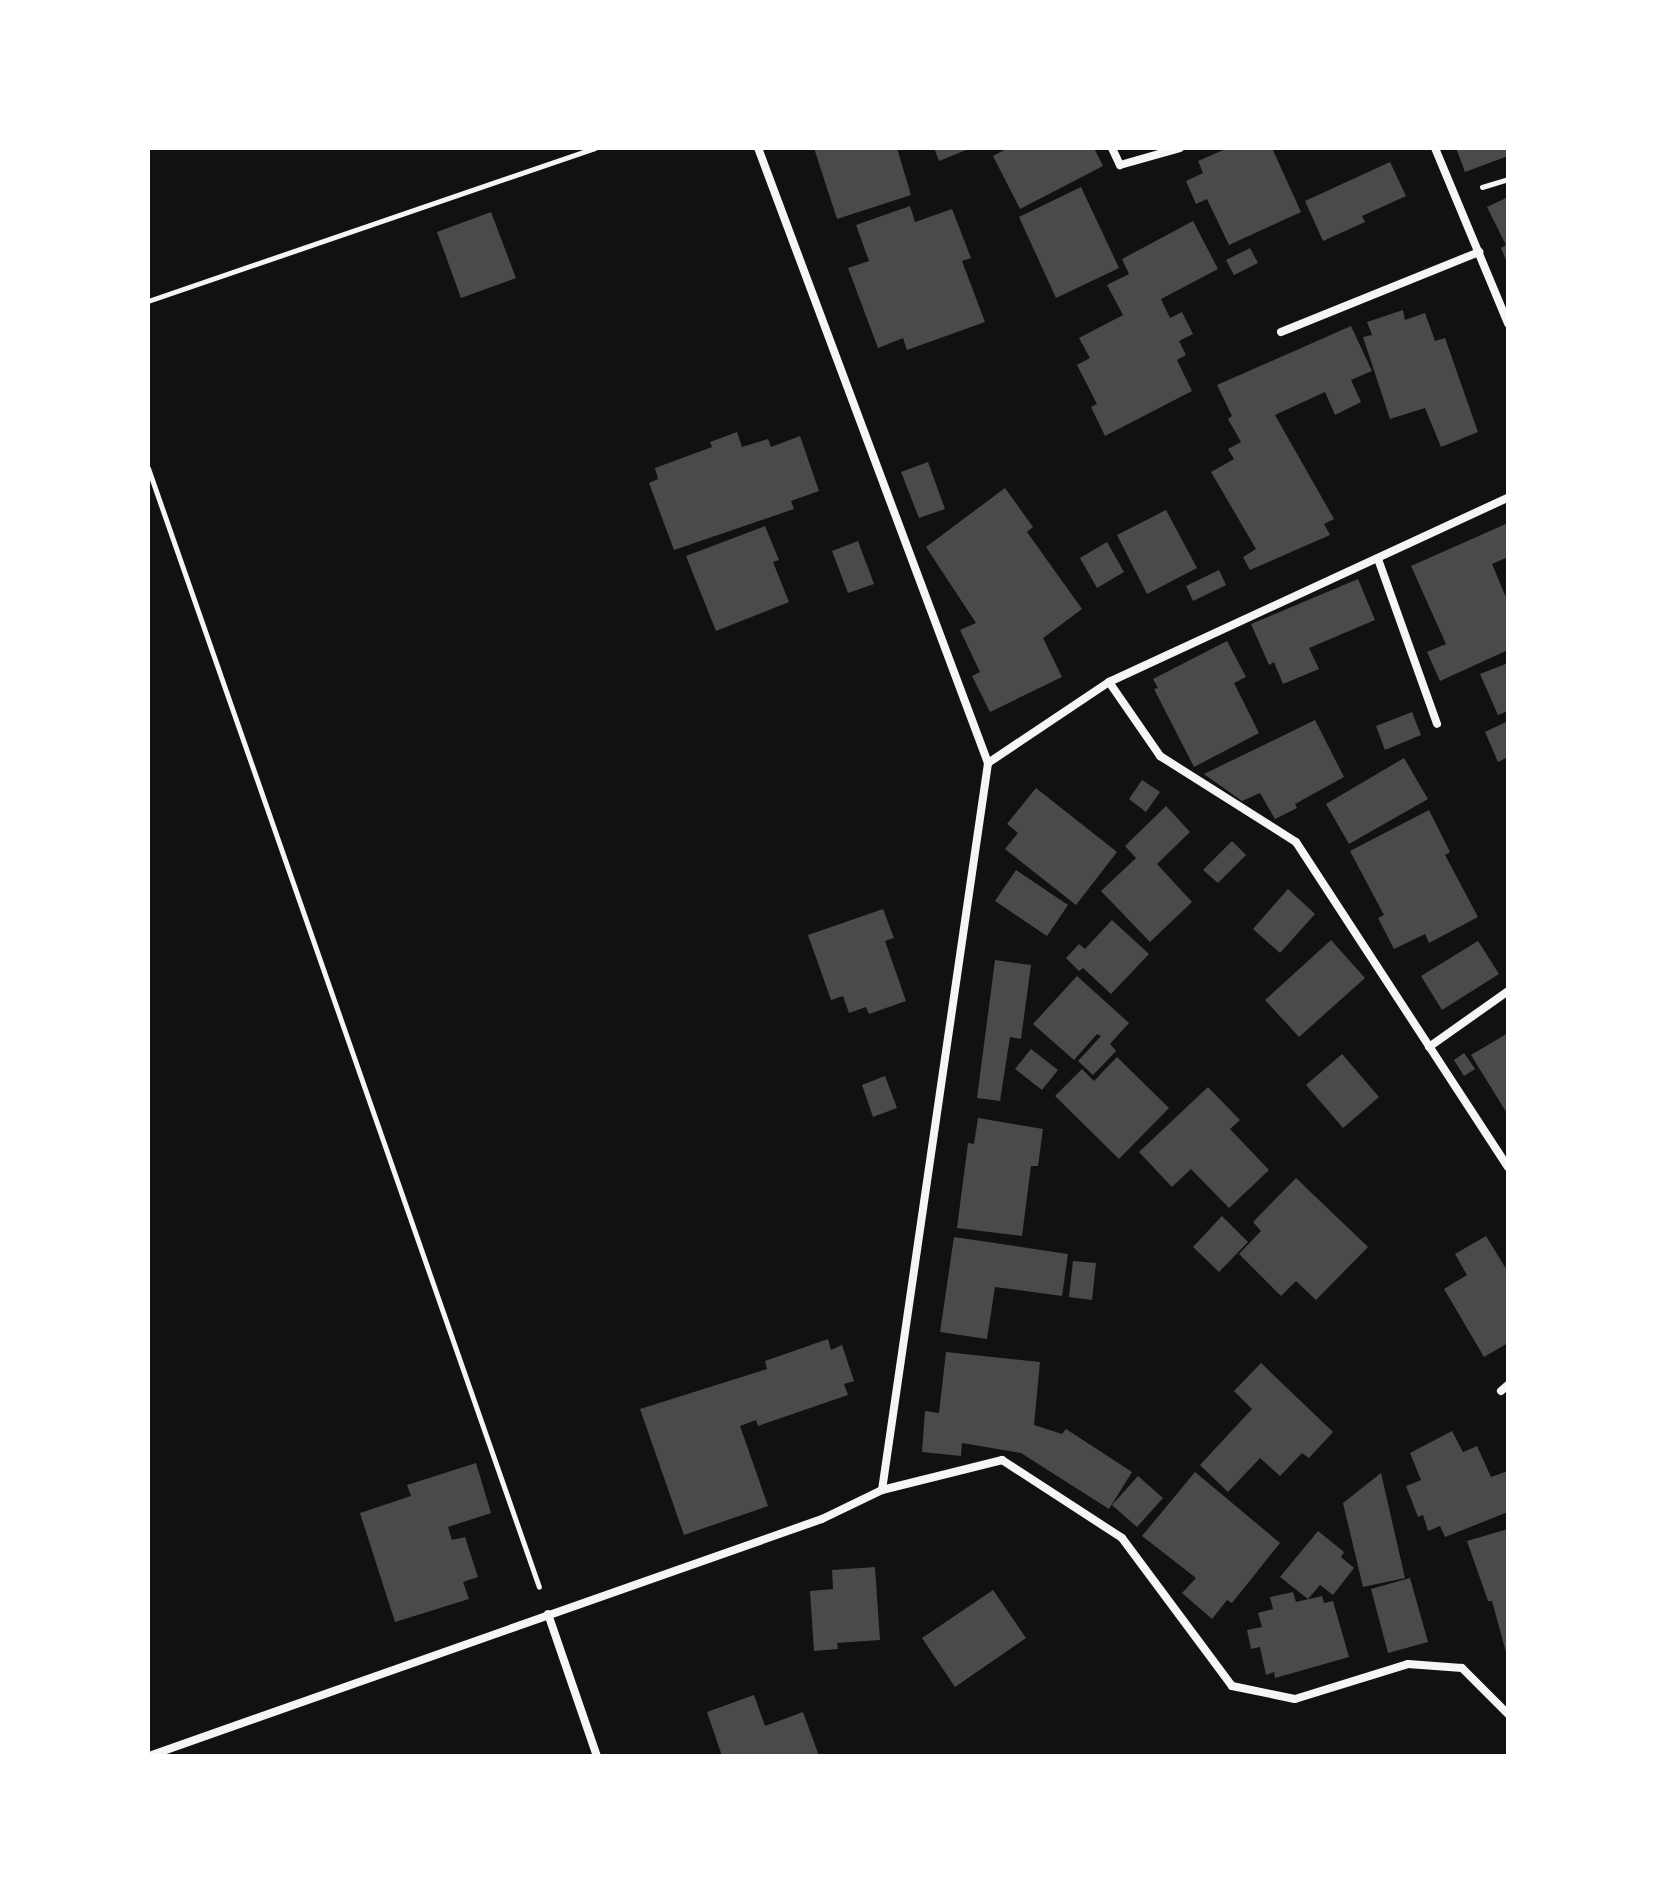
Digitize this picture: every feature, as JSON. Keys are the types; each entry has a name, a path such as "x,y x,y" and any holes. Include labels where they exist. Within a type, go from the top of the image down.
{"street":[{"path":"758,148 988,763 882,1490"},
{"path":"1112,148 1120,165 1180,148"},
{"path":"1435,148 1508,323"},
{"path":"1281,332 1479,252"},
{"path":"988,763 1109,682 1508,498"},
{"path":"1378,559 1437,724"},
{"path":"1109,682 1160,756 1296,842 1508,1167"},
{"path":"1429,1047 1508,991"},
{"path":"149,1756 822,1519 882,1490 1002,1460 1122,1538 1232,1686 1295,1699 1408,1664 1462,1668 1508,1714"},
{"path":"548,1614 597,1756"}],"path":[{"path":"148,301 594,148"},
{"path":"148,468 548,1614"}],"building":[{"path":"814,148 897,148 911,195 837,219"},
{"path":"934,148 971,148 939,161"},
{"path":"1008,148 1094,148 1103,166 1020,209 993,156"},
{"path":"1228,148 1272,148 1301,212 1229,245 1207,199 1196,204 1186,181 1203,173 1198,161"},
{"path":"1456,148 1508,148 1508,156 1465,172"},
{"path":"1390,162 1406,196 1362,216 1365,222 1323,241 1305,201"},
{"path":"1081,187 1119,268 1056,298 1019,217"},
{"path":"1508,197 1508,265 1501,248 1506,245 1487,207"},
{"path":"910,206 915,222 952,209 971,258 962,261 985,322 907,350 903,338 878,348 848,268 869,261 856,225"},
{"path":"491,212 516,278 461,298 437,232"},
{"path":"1193,221 1218,269 1161,299 1170,318 1182,312 1193,334 1179,341 1186,355 1177,360 1192,391 1105,436 1091,407 1097,404 1077,365 1090,358 1079,338 1123,315 1107,285 1129,274 1122,259"},
{"path":"1250,248 1258,263 1234,275 1226,260"},
{"path":"1403,310 1405,320 1425,313 1435,341 1445,338 1478,432 1441,447 1425,408 1390,419 1363,337 1372,335 1367,322"},
{"path":"1351,326 1372,371 1351,380 1361,402 1335,415 1325,392 1275,415 1334,519 1324,524 1330,535 1250,570 1243,557 1256,549 1211,472 1234,459 1228,449 1241,442 1228,419 1232,416 1217,385"},
{"path":"737,432 742,447 768,439 771,447 800,436 819,491 791,501 794,509 674,550 649,483 658,479 655,468 712,447 710,442"},
{"path":"928,462 945,509 919,518 901,472"},
{"path":"1005,488 1033,527 1027,532 1082,609 1043,638 1062,677 990,712 972,676 980,672 960,630 976,623 926,547"},
{"path":"1166,510 1197,568 1147,594 1117,535"},
{"path":"1508,523 1508,557 1492,564 1508,602 1508,650 1440,681 1427,652 1446,644 1411,566"},
{"path":"765,526 779,560 773,562 789,602 716,631 686,556"},
{"path":"858,541 874,584 848,593 832,551"},
{"path":"1107,542 1124,572 1097,588 1080,558"},
{"path":"1219,570 1226,585 1193,601 1186,586"},
{"path":"1358,579 1375,620 1309,648 1319,669 1283,684 1274,662 1269,665 1251,624"},
{"path":"1227,641 1246,677 1234,683 1259,733 1194,767 1154,689 1158,688 1153,679"},
{"path":"1508,663 1508,711 1498,715 1480,674"},
{"path":"1412,712 1421,735 1385,750 1376,726"},
{"path":"1315,720 1344,777 1295,804 1297,808 1275,819 1260,793 1242,801 1204,774"},
{"path":"1508,721 1508,757 1498,762 1485,732"},
{"path":"1404,758 1428,799 1349,844 1326,804"},
{"path":"1142,780 1160,792 1146,812 1129,799"},
{"path":"1036,788 1117,852 1076,905 1005,849 1018,833 1007,824"},
{"path":"1166,806 1190,832 1157,864 1192,902 1150,942 1101,891 1136,858 1125,846"},
{"path":"1429,810 1450,852 1445,855 1478,917 1429,943 1425,934 1394,949 1378,918 1384,915 1350,851"},
{"path":"1232,841 1246,855 1218,883 1203,870"},
{"path":"1016,870 1068,905 1047,936 995,901"},
{"path":"1288,889 1315,914 1280,953 1253,929"},
{"path":"883,909 894,938 885,941 906,1001 869,1014 866,1007 849,1013 843,996 831,1000 808,935"},
{"path":"1112,920 1149,954 1111,994 1083,968 1079,971 1066,958 1079,944 1085,949"},
{"path":"1331,940 1365,978 1299,1037 1265,1000"},
{"path":"1478,941 1499,974 1442,1010 1421,976"},
{"path":"995,960 1031,965 1021,1039 1010,1037 1000,1101 977,1098"},
{"path":"1077,976 1129,1023 1110,1044 1116,1051 1093,1075 1078,1061 1101,1036 1097,1034 1074,1060 1033,1024"},
{"path":"1508,1033 1508,1115 1471,1055"},
{"path":"1031,1049 1058,1070 1042,1090 1015,1069"},
{"path":"1464,1053 1475,1069 1464,1076 1454,1060"},
{"path":"1342,1054 1379,1097 1343,1128 1306,1085"},
{"path":"1117,1057 1169,1108 1119,1159 1055,1096 1082,1069 1094,1081"},
{"path":"885,1076 897,1108 873,1117 862,1085"},
{"path":"1208,1087 1240,1120 1230,1129 1269,1170 1229,1208 1191,1169 1172,1187 1139,1152"},
{"path":"978,1118 1043,1129 1038,1166 1031,1166 1022,1236 957,1228 968,1143 974,1144"},
{"path":"1296,1178 1368,1247 1316,1300 1296,1281 1281,1296 1239,1254 1261,1231 1253,1222"},
{"path":"1222,1216 1248,1242 1219,1272 1193,1247"},
{"path":"1486,1236 1508,1272 1508,1343 1484,1357 1444,1289 1467,1275 1455,1254"},
{"path":"954,1237 1068,1254 1062,1296 995,1287 987,1339 940,1332"},
{"path":"1073,1261 1096,1263 1092,1300 1069,1297"},
{"path":"828,1339 831,1350 842,1345 854,1381 844,1384 848,1395 758,1426 756,1420 740,1426 768,1506 684,1535 640,1409 767,1369 765,1361"},
{"path":"946,1352 1040,1362 1034,1425 1062,1434 1066,1429 1132,1472 1109,1509 1021,1453 962,1443 961,1456 922,1452 925,1411 939,1413"},
{"path":"1261,1363 1333,1432 1309,1458 1302,1453 1280,1476 1260,1458 1228,1492 1200,1465 1252,1409 1234,1391"},
{"path":"1452,1431 1463,1452 1477,1446 1491,1477 1508,1471 1508,1512 1445,1537 1440,1526 1428,1531 1423,1515 1418,1517 1406,1486 1421,1480 1410,1453"},
{"path":"476,1463 491,1513 448,1527 452,1540 465,1537 478,1577 463,1582 469,1599 395,1622 360,1513 411,1496 407,1485"},
{"path":"1195,1472 1280,1543 1232,1603 1227,1600 1212,1619 1182,1593 1196,1578 1142,1536"},
{"path":"1381,1473 1405,1578 1363,1587 1343,1503"},
{"path":"1138,1476 1163,1498 1137,1527 1112,1505"},
{"path":"1508,1529 1507,1656 1492,1601 1488,1601 1467,1541"},
{"path":"1318,1531 1344,1552 1341,1557 1354,1568 1333,1595 1320,1585 1308,1599 1280,1577"},
{"path":"875,1567 880,1640 837,1643 838,1649 814,1651 810,1591 833,1589 832,1570"},
{"path":"1410,1578 1428,1642 1388,1653 1371,1589"},
{"path":"993,1590 1026,1638 955,1687 922,1638"},
{"path":"1293,1592 1296,1602 1322,1596 1324,1603 1333,1601 1349,1657 1275,1678 1274,1672 1266,1675 1260,1647 1251,1649 1247,1630 1262,1627 1258,1613 1273,1609 1270,1597"},
{"path":"754,1695 765,1726 803,1712 819,1756 722,1756 707,1712"}]}
